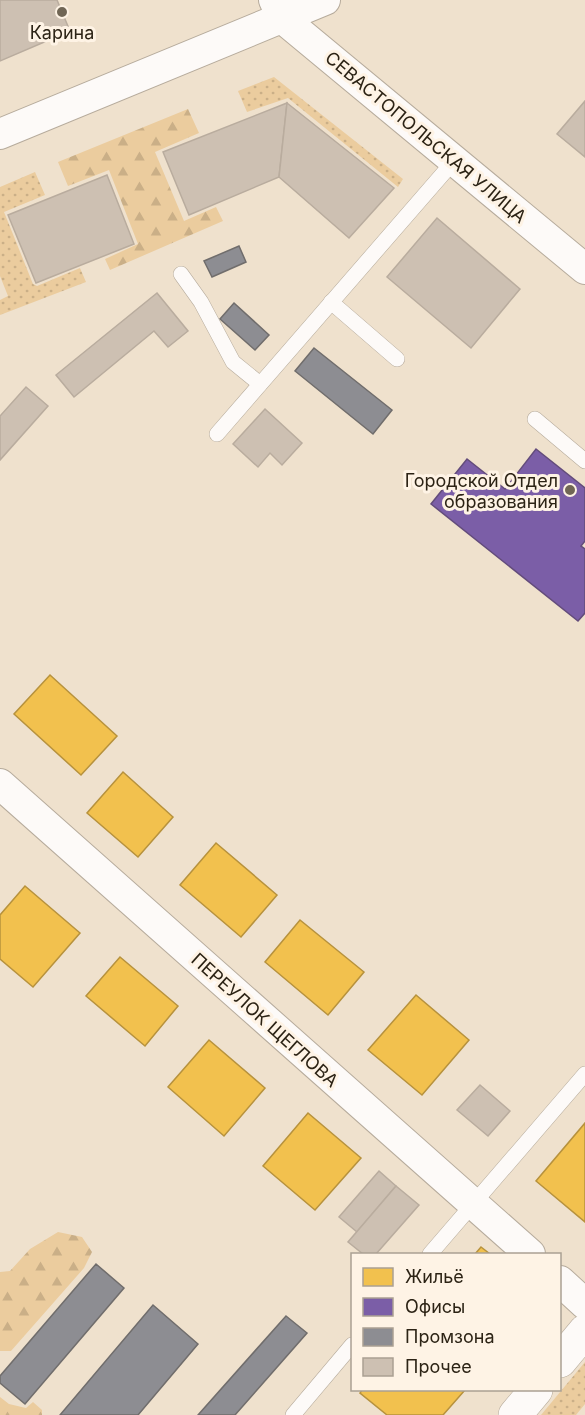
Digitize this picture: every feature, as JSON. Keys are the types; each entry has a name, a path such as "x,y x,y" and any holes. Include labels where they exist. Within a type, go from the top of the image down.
{"main road":[{"path":"561,1360 585,1331"},
{"path":"514,1415 534,1391"}],"street":[{"path":"0,134 278,9 325,0"},
{"name":"СЕВАСТОПОЛЬСКАЯ УЛИЦА","path":"278,9 454,161 585,269"},
{"name":"ПЕРЕУЛОК ЩЕГЛОВА","path":"0,784 529,1253"},
{"path":"561,1282 585,1304"}],"lane":[{"path":"217,434 454,161"},
{"path":"181,274 201,302 232,362 260,384"},
{"path":"331,302 398,359"},
{"path":"535,419 585,461"},
{"path":"431,1253 585,1074"},
{"path":"293,1415 351,1346"}],"green space":[{"path":"274,77 403,179 398,187 288,98 247,112 238,91"},
{"path":"188,109 199,133 155,152 184,221 216,207 223,221 110,270 105,259 138,244 109,170 68,186 58,162"},
{"path":"35,172 45,195 4,212 33,284 37,286 80,268 86,282 0,315 0,300 8,296 0,276 0,187"},
{"path":"58,1232 82,1237 92,1252 84,1268 11,1351 0,1351 0,1272 10,1271 30,1249"},
{"path":"585,1362 585,1404 576,1415 541,1415"},
{"path":"0,1397 9,1404 26,1408 33,1402 42,1410 42,1415 0,1415"}],"building: Жильё":[{"path":"50,675 117,736 81,775 14,714"},
{"path":"123,772 173,817 138,857 87,813"},
{"path":"216,843 277,895 241,937 180,885"},
{"path":"25,886 80,933 33,987 0,959 0,915"},
{"path":"300,920 364,972 328,1015 265,962"},
{"path":"120,957 178,1006 145,1046 86,996"},
{"path":"416,995 469,1040 422,1095 368,1050"},
{"path":"209,1040 265,1088 224,1136 168,1087"},
{"path":"308,1113 361,1158 315,1210 263,1166"},
{"path":"585,1123 585,1222 536,1181"},
{"path":"481,1247 489,1253 476,1253"},
{"path":"361,1391 464,1391 443,1415 387,1415 360,1393"}],"building: Офисы":[{"path":"536,449 585,488 585,541 581,546 585,549 585,613 578,621 431,504 467,459 505,489"}],"building: Промзона":[{"path":"239,246 246,262 212,277 204,261"},
{"path":"234,303 269,335 255,350 220,319"},
{"path":"314,348 392,410 373,434 295,371"},
{"path":"96,1264 124,1288 25,1404 0,1383 0,1376"},
{"path":"153,1305 198,1344 138,1415 60,1415"},
{"path":"286,1316 307,1333 235,1415 198,1415"}],"building: Прочее":[{"path":"0,0 57,0 70,31 0,61"},
{"path":"585,101 585,157 557,134"},
{"path":"287,103 279,177 189,215 163,152"},
{"path":"287,103 394,188 349,238 279,177"},
{"path":"107,175 134,244 36,283 8,215"},
{"path":"437,218 520,289 471,348 387,277"},
{"path":"157,293 188,331 168,347 154,331 74,397 56,375"},
{"path":"26,387 48,406 0,460 0,416"},
{"path":"265,409 302,443 282,465 270,453 258,467 233,444"},
{"path":"480,1085 510,1111 488,1136 457,1110"},
{"path":"379,1171 396,1186 357,1232 339,1217"},
{"path":"396,1186 419,1205 377,1253 362,1253 348,1242"}],"place":[{"name":"Карина","path":"62,12"},
{"name":"Городской Отдел образования","path":"570,490"}]}
